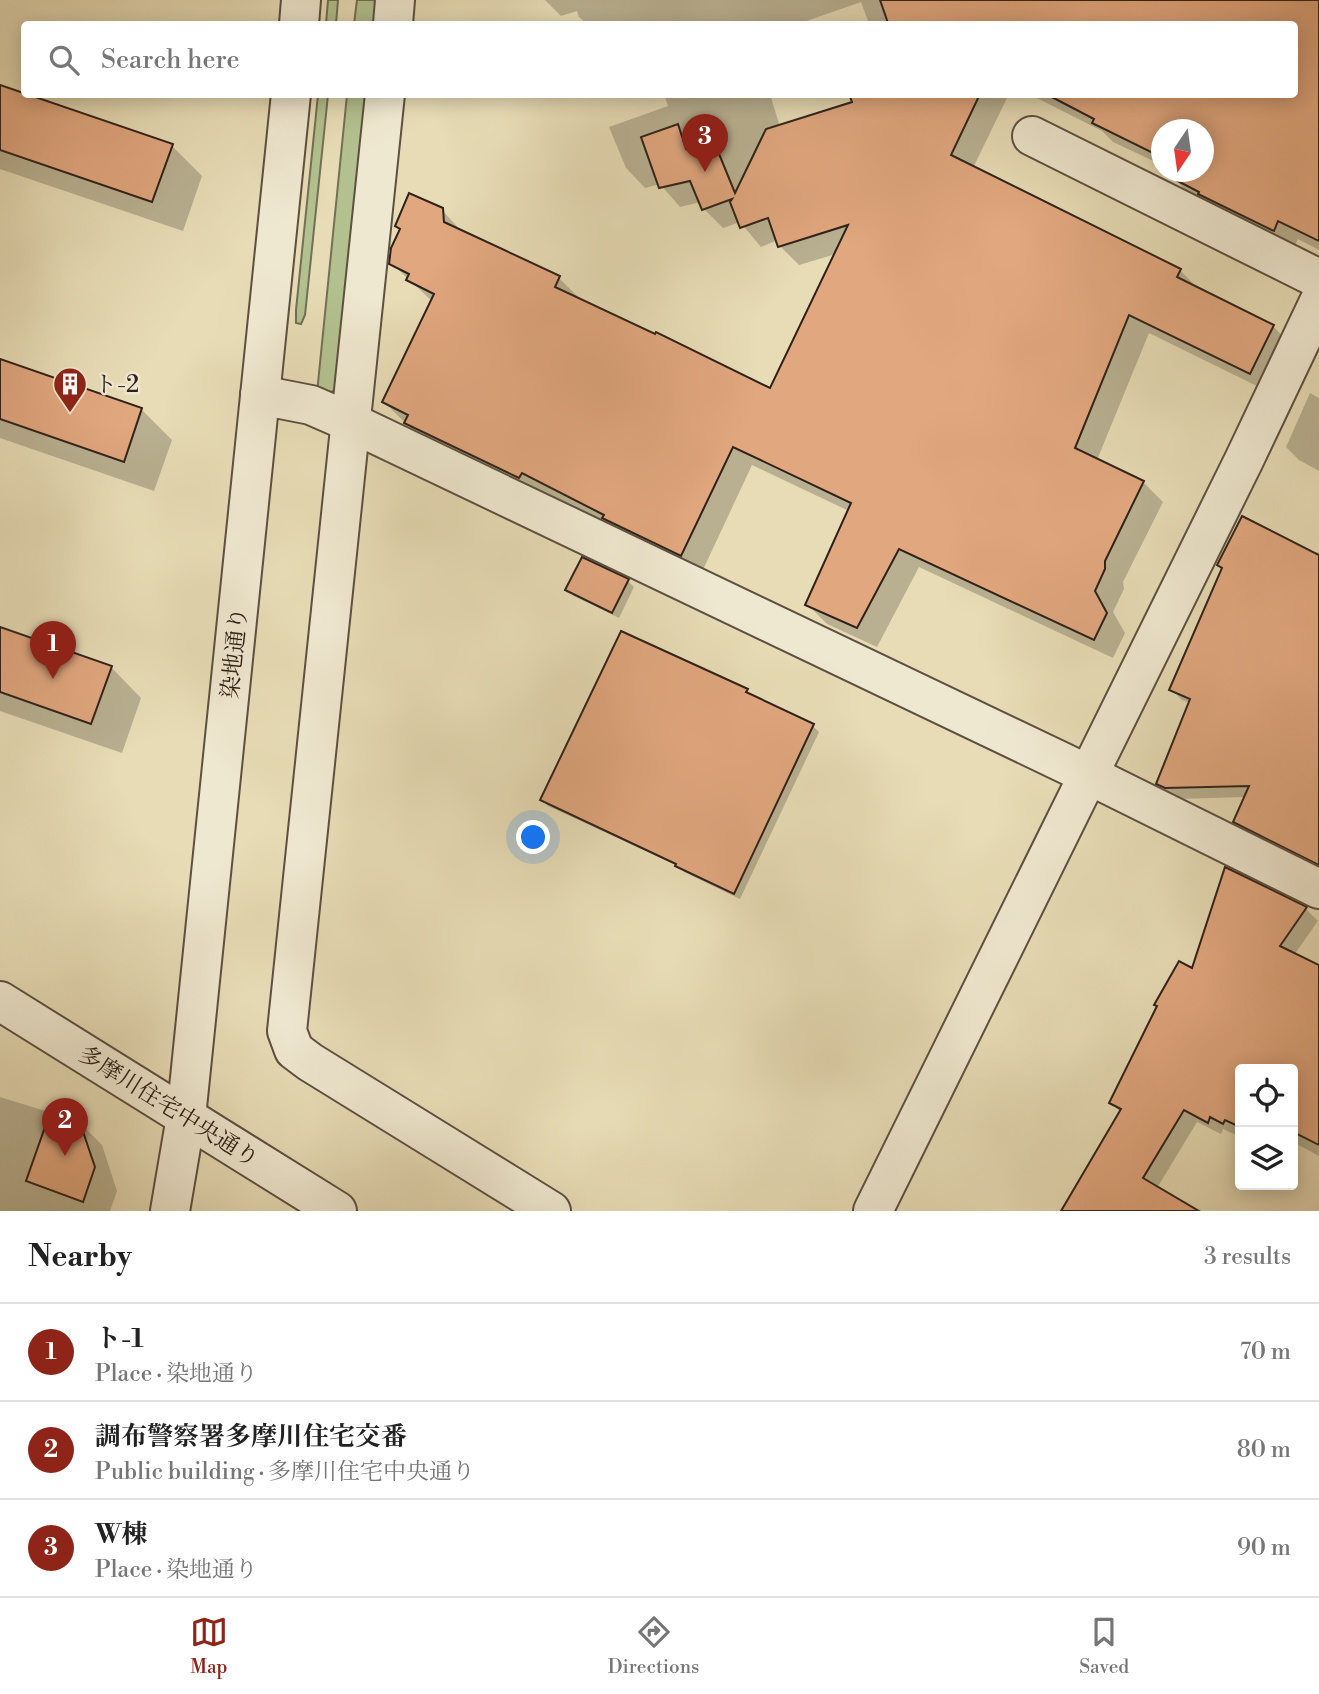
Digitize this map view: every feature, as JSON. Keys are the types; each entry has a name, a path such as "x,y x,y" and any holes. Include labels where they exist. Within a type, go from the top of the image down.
{"street":[{"path":"299,21 301,0"},
{"path":"393,21 395,0"},
{"name":"染地通り","path":"170,1211 186,1116 291,98"},
{"path":"385,98 287,1031 294,1050 310,1062 551,1211"},
{"path":"1032,136 1319,279"},
{"path":"873,1211 1244,460 1319,302"},
{"path":"260,395 311,405 350,422 1319,889"},
{"name":"多摩川住宅中央通り","path":"0,1001 337,1211"}],"green space":[{"path":"328,0 338,0 336,21 326,21"},
{"path":"357,0 379,0 376,21 354,21"},
{"path":"318,98 328,98 305,315 301,324 296,323"},
{"path":"347,98 369,98 338,389 329,393 317,393"}],"building":[{"path":"880,0 1319,0 1319,241 1278,221 1274,231 1198,194 1199,192 1180,182 1214,182 1214,119 1151,119 1151,152 1092,123 1094,119 1054,98 1298,98 1298,21 887,21"},
{"path":"0,85 21,92 21,98 38,98 173,144 152,202 0,150"},
{"path":"850,98 978,98 951,155 1181,269 1177,277 1274,325 1250,374 1129,315 1075,448 1144,481 1105,561 1105,569 1095,591 1107,613 1094,640 899,549 857,628 805,605 851,503 733,447 681,556 602,518 604,515 522,473 519,478 404,423 408,415 382,402 434,294 406,280 409,274 389,264 391,248 400,229 395,226 409,193 443,208 444,222 560,276 555,287 655,334 656,332 770,388 848,225 778,247 768,218 740,228 730,202 732,199 702,210 690,181 659,188 641,137 678,124 686,149 713,139 735,193 766,129 852,102"},
{"name":"ト-2","path":"0,359 142,408 124,462 0,419"},
{"path":"1242,516 1319,555 1319,865 1233,822 1249,786 1165,788 1156,784 1190,699 1169,690 1222,568 1217,565"},
{"path":"582,557 629,579 612,613 565,590"},
{"path":"0,627 112,666 91,724 0,692"},
{"path":"621,631 748,689 746,692 814,724 734,894 540,800"},
{"path":"1225,867 1307,907 1280,946 1319,965 1319,1145 1298,1134 1298,1064 1235,1064 1235,1125 1225,1120 1223,1124 1210,1117 1208,1123 1184,1110 1143,1178 1199,1211 1061,1211 1121,1109 1109,1103 1157,1006 1154,1005 1179,961 1192,968"},
{"path":"51,1110 79,1120 95,1167 83,1202 26,1181"}],"place":[{"name":"W棟","path":"705,172"},
{"name":"ト-2","path":"70,414"},
{"name":"ト-1","path":"53,679"},
{"name":"調布警察署多摩川住宅交番","path":"65,1156"}]}
